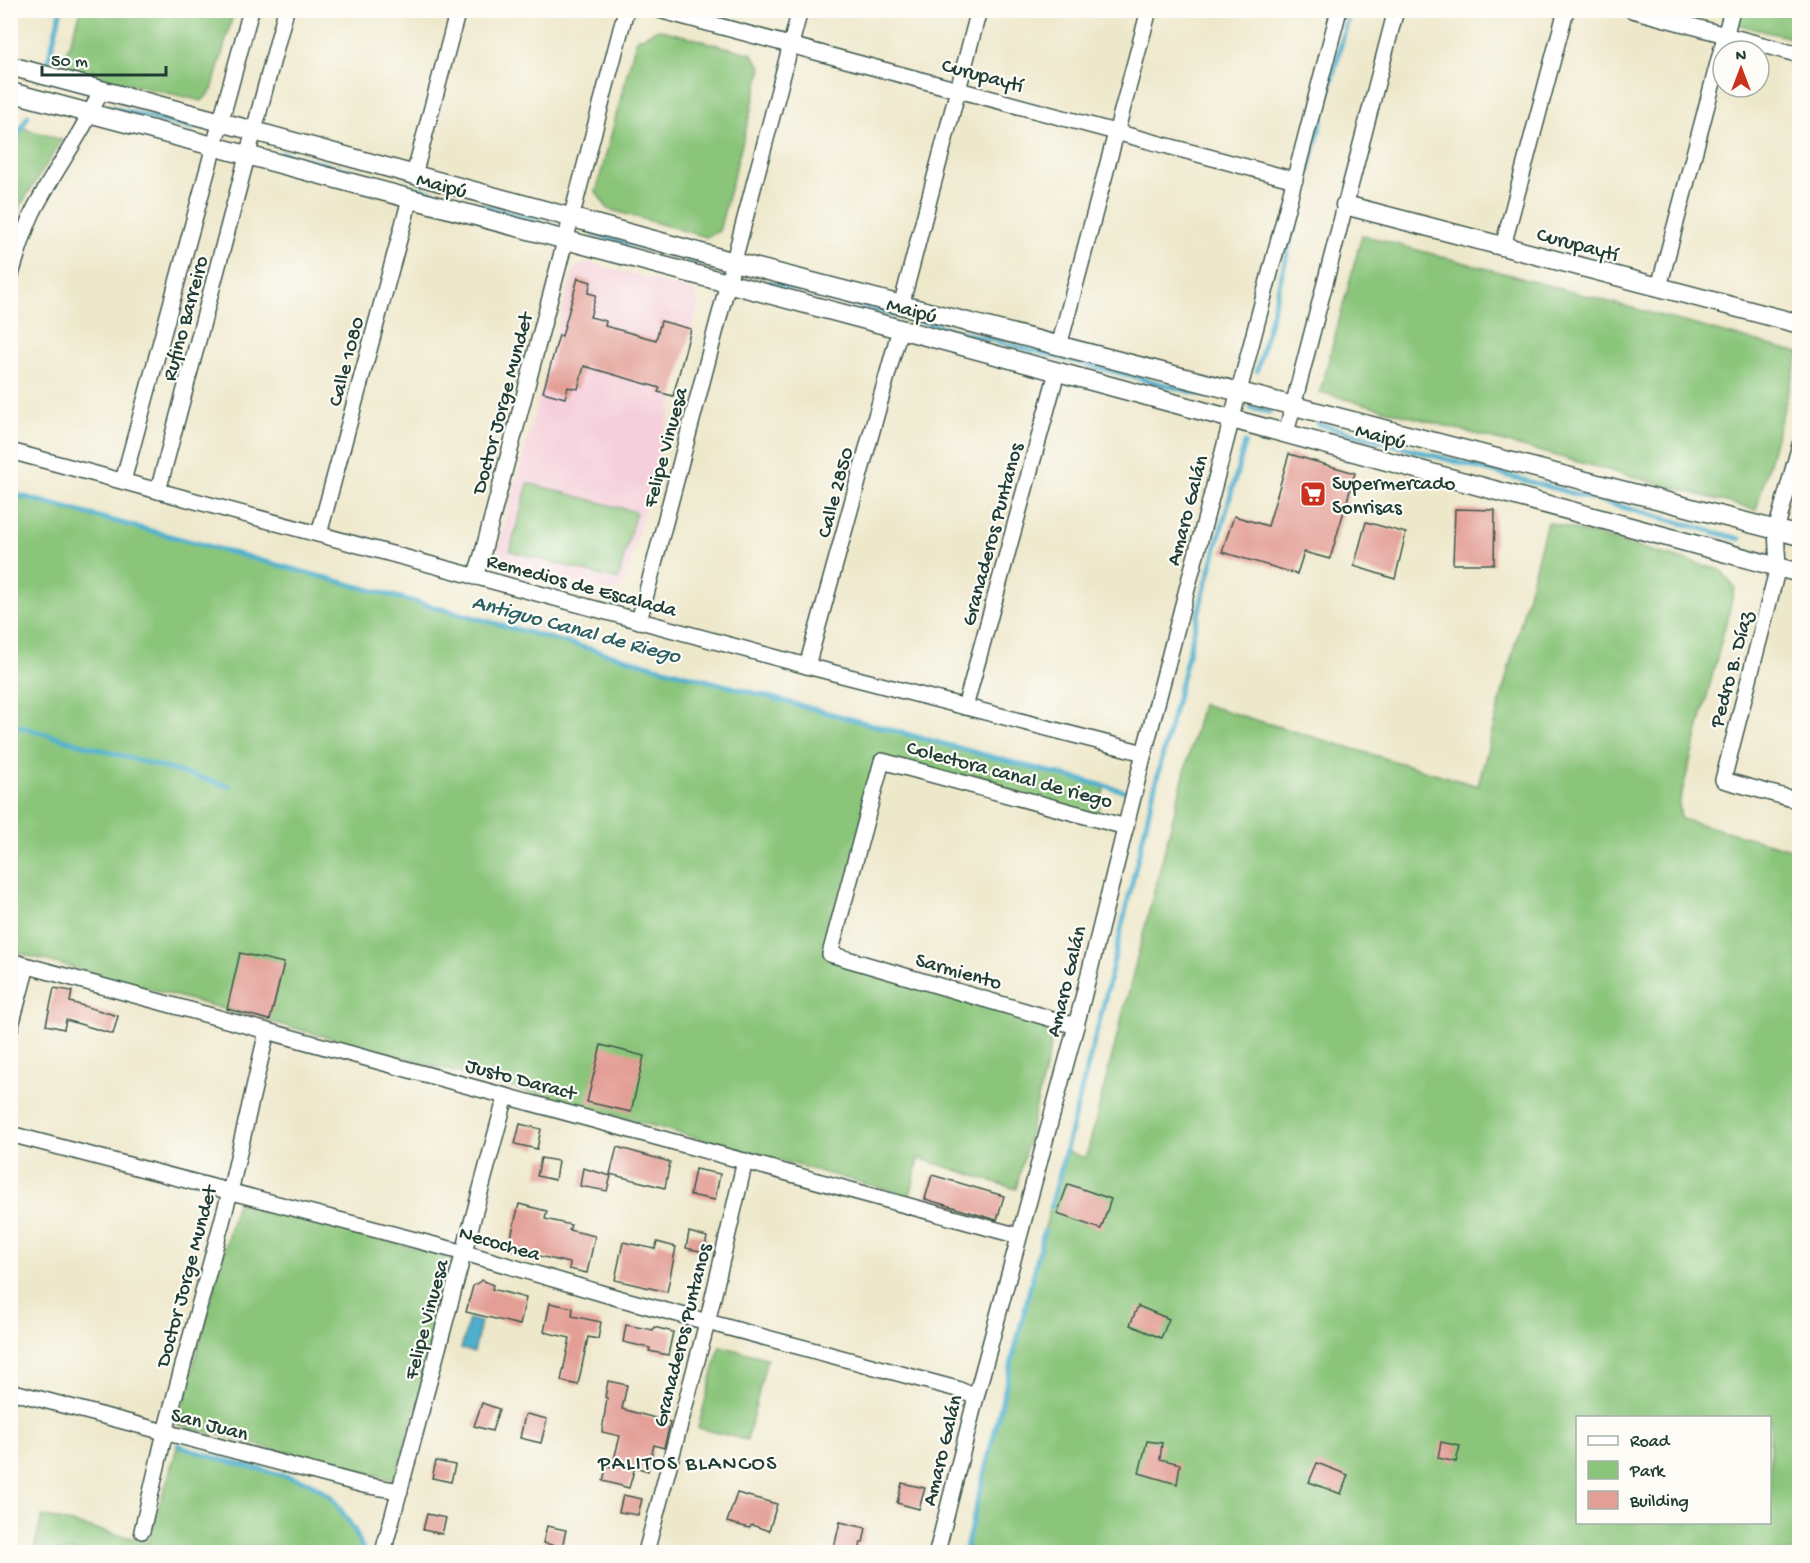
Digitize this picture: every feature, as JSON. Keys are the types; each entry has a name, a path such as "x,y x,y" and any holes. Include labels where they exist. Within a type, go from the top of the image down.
{"street":[{"path":"221,122 251,10"},
{"path":"254,132 286,10"},
{"path":"414,175 458,10"},
{"path":"571,218 626,10"},
{"name":"Curupaytí","path":"659,10 1295,180"},
{"path":"734,262 800,10"},
{"path":"901,306 979,10"},
{"path":"1059,346 1149,10"},
{"path":"1240,391 1339,10"},
{"path":"1286,432 1396,10"},
{"path":"1503,246 1566,10"},
{"path":"1632,10 1800,55"},
{"path":"1659,287 1732,10"},
{"name":"Maipú","path":"10,66 901,306 1800,536"},
{"path":"10,278 22,236 34,210 91,114 101,90"},
{"name":"Maipú","path":"10,92 900,328 1800,573"},
{"name":"Rufino Barreiro","path":"123,482 221,122"},
{"name":"Rufino Barreiro","path":"159,491 254,132"},
{"name":"Calle 1080","path":"319,534 410,199"},
{"name":"Curupaytí","path":"1344,205 1800,324"},
{"name":"Doctor Jorge Mundet","path":"475,577 571,218"},
{"name":"Felipe Vinuesa","path":"639,621 734,262"},
{"name":"Calle 2850","path":"807,666 900,328"},
{"name":"Granaderos Puntanos","path":"965,707 1057,372"},
{"name":"Amaro Galán","path":"937,1552 1240,391"},
{"path":"1776,530 1800,446"},
{"name":"Remedios de Escalada","path":"10,451 807,666 1144,753"},
{"name":"Pedro B. Díaz","path":"1776,530 1778,567 1723,780 1800,801"},
{"name":"Colectora canal de riego","path":"830,954 882,761 1126,827"},
{"name":"Sarmiento","path":"830,954 1076,1026"},
{"name":"Justo Daract","path":"10,961 1019,1236"},
{"path":"10,1029 27,966"},
{"name":"Doctor Jorge Mundet","path":"142,1531 165,1432 230,1192 267,1031"},
{"name":"Felipe Vinuesa","path":"383,1552 506,1096"},
{"name":"Necochea","path":"10,1134 465,1253 707,1323 957,1389 976,1397"},
{"name":"Granaderos Puntanos","path":"646,1552 707,1323 745,1161"},
{"name":"San Juan","path":"10,1391 364,1485 400,1491"}],"shaded area":[{"path":"588,262 693,291 699,303 624,585 613,592 508,564 498,549 574,269"}],"green space":[{"path":"81,11 234,11 212,90 202,101 99,77 92,68 97,76 62,65"},
{"path":"1739,11 1799,11 1799,40 1735,24"},
{"path":"658,29 752,54 762,68 719,231 706,237 608,209 596,192 636,40"},
{"path":"19,127 62,140 20,206 11,240 11,150"},
{"path":"1362,235 1799,353 1756,510 1320,392"},
{"path":"528,483 636,512 618,580 510,551"},
{"path":"10,493 507,628 1105,786 1096,818 882,761 830,953 1057,1020 1016,1189 919,1158 910,1196 11,951"},
{"path":"1547,522 1721,570 1735,588 1679,804 1681,819 1799,851 1799,1552 965,1552 1066,1151 1086,1158 1202,704 1478,786"},
{"path":"237,1202 458,1259 395,1480 178,1425"},
{"path":"720,1346 767,1358 747,1440 698,1428"},
{"path":"178,1445 216,1458 309,1482 332,1497 355,1531 364,1552 33,1552 42,1516 148,1542"}],"water":[{"path":"469,1319 481,1322 474,1352 461,1349"}],"building":[{"path":"578,278 591,282 588,293 596,295 590,317 606,321 605,326 656,340 661,321 691,329 673,396 658,392 660,388 584,366 578,389 568,387 565,398 543,392"},
{"name":"Supermercado Sonrisas","path":"1289,454 1355,473 1330,559 1304,552 1297,574 1222,552 1234,516 1268,526"},
{"path":"1455,509 1495,510 1494,564 1453,564"},
{"path":"1366,522 1406,533 1395,579 1354,566"},
{"path":"240,953 284,963 270,1020 227,1009"},
{"path":"54,988 72,991 70,1002 118,1016 113,1034 66,1020 64,1029 46,1025"},
{"path":"601,1045 644,1056 631,1112 587,1102"},
{"path":"520,1124 541,1129 537,1149 515,1144"},
{"path":"617,1147 670,1162 665,1188 610,1174"},
{"path":"541,1158 558,1161 555,1180 537,1176"},
{"path":"583,1168 611,1176 607,1191 580,1186"},
{"path":"695,1169 720,1174 715,1200 690,1195"},
{"path":"932,1175 1004,1196 997,1220 925,1199"},
{"path":"1068,1184 1111,1199 1101,1229 1057,1214"},
{"path":"519,1204 547,1211 545,1219 571,1225 569,1230 595,1236 587,1273 569,1269 570,1263 508,1249"},
{"path":"689,1232 707,1237 704,1252 686,1248"},
{"path":"623,1242 655,1249 657,1242 676,1247 667,1292 615,1280"},
{"path":"482,1280 493,1285 492,1289 526,1298 520,1325 466,1312 473,1286"},
{"path":"550,1303 573,1308 572,1316 601,1322 598,1339 588,1337 578,1385 561,1381 570,1338 544,1332"},
{"path":"1138,1306 1169,1319 1161,1338 1130,1325"},
{"path":"626,1325 653,1330 654,1327 673,1332 668,1355 623,1342"},
{"path":"608,1381 627,1385 622,1409 670,1422 664,1448 654,1445 648,1471 635,1467 629,1488 603,1481 607,1465 612,1467 620,1436 602,1432"},
{"path":"482,1403 499,1409 492,1431 474,1426"},
{"path":"527,1414 547,1419 541,1443 520,1438"},
{"path":"1147,1441 1162,1443 1160,1459 1180,1464 1177,1484 1139,1473"},
{"path":"1441,1442 1460,1446 1456,1462 1438,1458"},
{"path":"436,1461 455,1465 451,1482 432,1478"},
{"path":"1317,1463 1348,1475 1341,1494 1309,1482"},
{"path":"902,1483 925,1488 919,1509 897,1503"},
{"path":"737,1493 777,1504 769,1531 752,1525 749,1528 727,1522"},
{"path":"623,1495 642,1499 638,1515 619,1512"},
{"path":"427,1514 446,1518 442,1534 423,1530"},
{"path":"840,1522 866,1528 859,1552 833,1552"},
{"path":"547,1526 566,1530 562,1547 543,1543"}],"waterway":[{"name":"Antiguo Canal de Riego","path":"48,62 61,10"},
{"path":"1257,371 1350,10"},
{"path":"109,107 192,128"},
{"name":"Antiguo Canal de Riego","path":"10,149 28,116"},
{"path":"282,153 541,221"},
{"path":"595,235 700,262"},
{"path":"768,282 1208,396"},
{"path":"1251,408 1269,412"},
{"path":"1318,424 1740,539"},
{"path":"1051,1207 1103,1007 1203,595 1245,443"},
{"name":"Antiguo Canal de Riego","path":"10,493 1133,793"},
{"path":"10,724 229,786"},
{"path":"965,1552 1044,1231"},
{"path":"178,1445 216,1458 309,1482 332,1497 355,1531 364,1552"}],"place":[{"name":"Supermercado Sonrisas","path":"1313,494"}],"district":[{"name":"PALITOS BLANCOS","path":"688,1461"}]}
